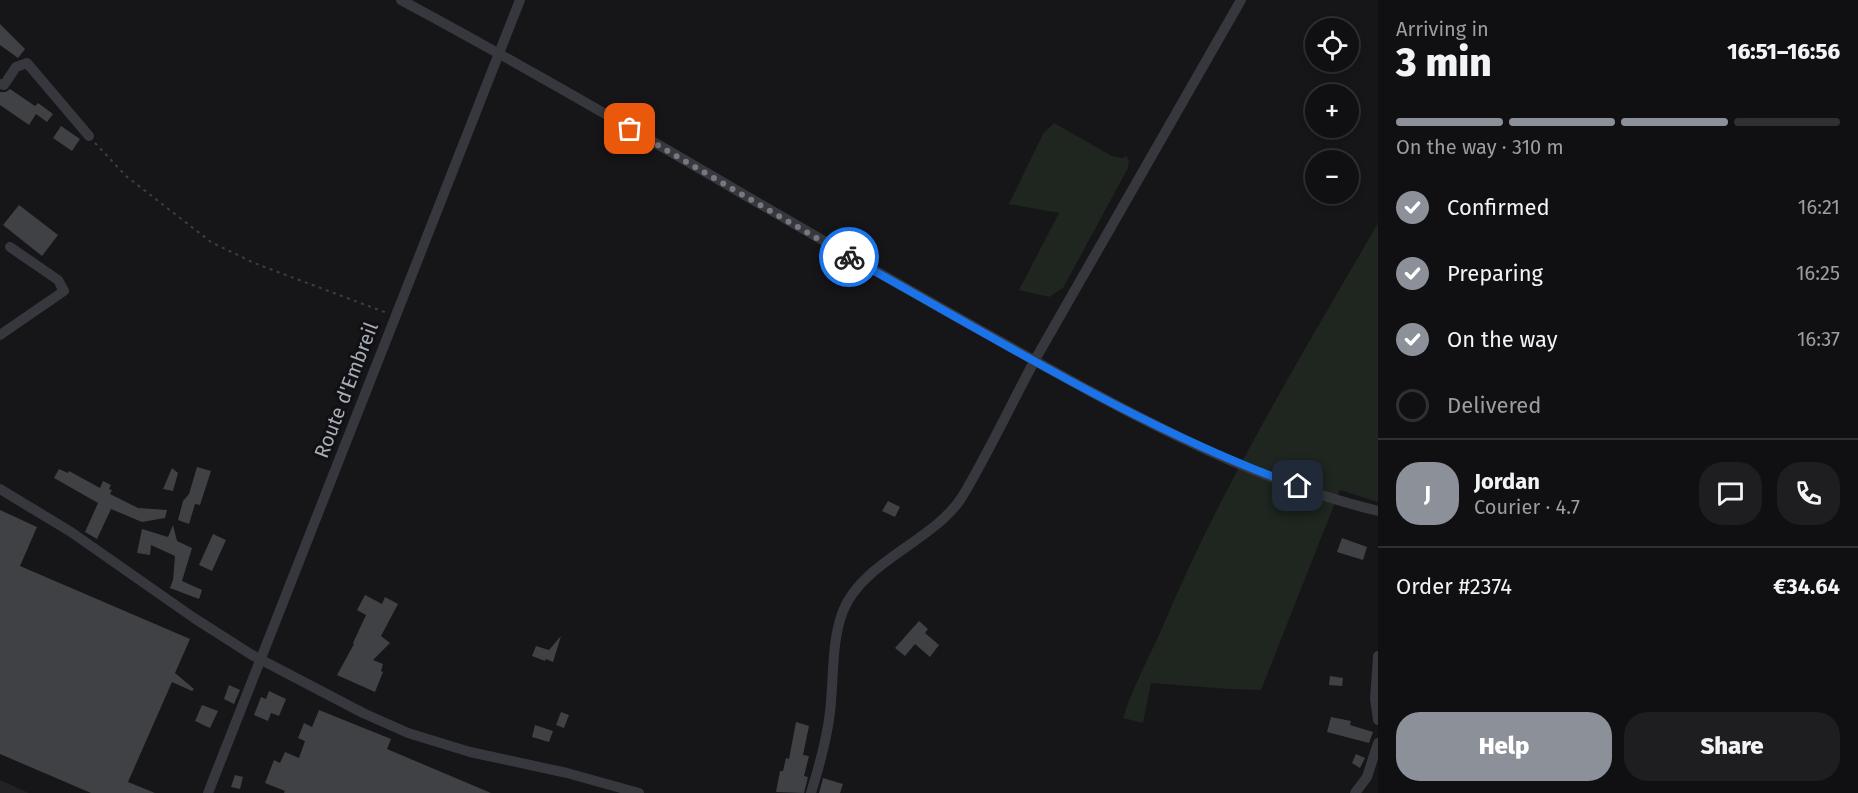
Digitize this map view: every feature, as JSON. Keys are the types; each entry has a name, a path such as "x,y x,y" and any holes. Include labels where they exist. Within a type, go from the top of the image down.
{"street":[{"path":"401,0 499,53 837,250 1079,386 1261,473 1378,511"},
{"name":"Route d'Embreil","path":"208,793 520,0"},
{"path":"811,793 830,715 836,643 843,611 856,589 878,568 933,527 960,499 1035,361 1241,0"},
{"path":"0,84 4,85 16,67 27,63 89,136"},
{"path":"0,335 64,291 58,280 10,247"},
{"path":"0,489 71,531 194,618 261,659 363,713 408,733 470,752 567,773 639,793"},
{"path":"1378,656 1375,699 1378,720"},
{"path":"1355,793 1367,777 1378,743"}],"path":[{"path":"89,136 126,176 211,242 254,263 394,316"}],"shaded area":[{"path":"1054,123 1112,156 1122,158 1126,156 1129,160 1128,168 1063,288 1049,297 1019,290 1059,213 1009,204 1043,134"},
{"path":"1378,223 1378,502 1340,490 1261,690 1151,683 1143,723 1123,718 1186,574 1237,471"},
{"path":"0,780 29,793 0,793"}],"building":[{"path":"0,24 25,49 18,58 0,45"},
{"path":"10,89 35,106 38,103 53,114 47,122 36,114 29,125 0,105 0,92"},
{"path":"61,126 80,139 72,151 53,138"},
{"path":"19,205 58,235 42,256 3,225"},
{"path":"197,467 211,471 200,505 195,504 189,524 178,520"},
{"path":"172,468 178,473 173,491 163,489"},
{"path":"59,469 68,473 69,471 100,488 103,481 111,485 110,494 138,508 167,510 165,518 142,522 111,509 97,539 85,532 98,503 54,478"},
{"path":"888,501 900,507 895,517 882,511"},
{"path":"0,510 37,527 20,566 190,639 175,673 194,689 192,691 172,682 128,782 155,793 91,793 0,754"},
{"path":"173,525 177,541 192,548 182,581 202,590 199,599 170,588 175,556 151,545 150,555 137,553 142,529 168,537"},
{"path":"213,534 226,540 212,571 199,565"},
{"path":"1342,538 1367,547 1363,560 1337,552"},
{"path":"365,595 382,604 385,597 398,604 381,636 390,643 373,660 383,664 381,671 383,672 375,692 337,675 354,644 366,615 357,610"},
{"path":"919,621 928,629 925,633 939,645 930,657 915,644 905,656 895,648"},
{"path":"561,636 553,662 532,656 536,646 549,650"},
{"path":"1330,676 1343,678 1342,686 1329,685"},
{"path":"229,685 240,690 234,704 224,699"},
{"path":"269,691 286,699 279,716 271,713 268,721 254,715 261,697 266,699"},
{"path":"202,705 218,711 210,728 195,721"},
{"path":"319,710 391,739 387,749 491,793 284,793 285,791 265,783 274,760 280,763 285,752 299,758 305,741 298,738 304,723 312,727"},
{"path":"561,712 569,715 564,728 556,725"},
{"path":"1331,717 1351,721 1350,725 1373,732 1369,743 1327,732"},
{"path":"796,722 809,726 803,755 809,756 804,776 808,777 804,793 776,792 780,771 783,771 786,758 789,759"},
{"path":"535,725 553,731 549,742 532,737"},
{"path":"1356,754 1365,758 1360,768 1352,763"},
{"path":"235,775 243,777 240,789 231,787"},
{"path":"823,778 843,784 840,793 819,793"}],"way so far":[{"path":"630,129 849,257"}],"route":[{"path":"849,257 1079,386 1211,451 1298,486"}]}
